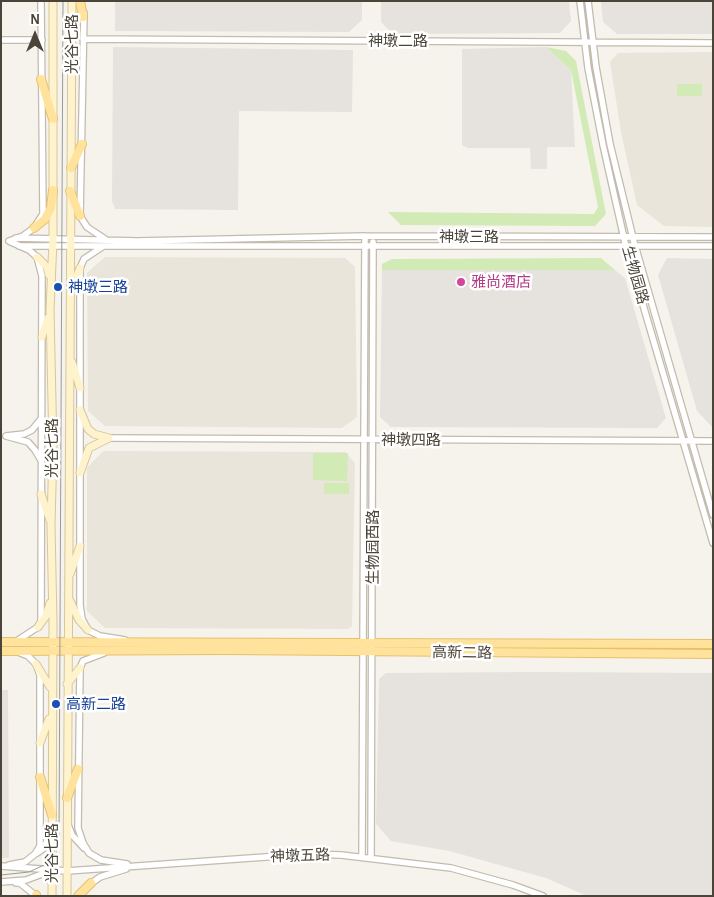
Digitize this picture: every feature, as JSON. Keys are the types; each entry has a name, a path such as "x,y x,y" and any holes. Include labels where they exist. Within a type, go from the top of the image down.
{"main road":[{"name":"光谷七路","path":"52,896 51,525 53,448 50,278 53,190 53,1"},
{"name":"光谷七路","path":"67,896 72,1"},
{"path":"82,1 84,17"},
{"path":"41,80 53,119"},
{"path":"70,168 82,144"},
{"path":"34,228 45,220 51,208 53,190"},
{"path":"70,191 80,216"},
{"path":"37,257 46,267 50,278"},
{"path":"70,297 80,268"},
{"path":"42,337 50,310"},
{"path":"70,353 80,388"},
{"path":"80,410 88,428 94,434 109,438"},
{"path":"80,472 88,448 109,438"},
{"path":"42,494 51,525"},
{"path":"68,579 80,546"},
{"path":"38,627 46,616 52,595"},
{"path":"68,596 78,620 88,630"},
{"name":"高新二路","path":"1,642 52,642 67,646 121,650 713,644"},
{"name":"高新二路","path":"1,651 52,651 67,646 154,644 364,648"},
{"name":"高新二路","path":"373,648 713,654"},
{"path":"36,664 49,682 51,693"},
{"path":"67,684 80,668"},
{"path":"40,743 52,714"},
{"path":"67,798 78,769"},
{"path":"40,777 52,815"},
{"path":"78,896 91,883"}],"street":[{"path":"1,241 9,241 34,228 43,214 42,1"},
{"name":"生物园路","path":"580,1 602,145 626,247 713,543"},
{"name":"生物园路","path":"588,1 610,144 633,237 713,515"},
{"path":"84,17 80,216 87,227 105,243 84,258 80,268 80,605 82,619 88,630 100,636 154,644"},
{"name":"神墩二路","path":"83,39 713,43"},
{"path":"1,40 42,40"},
{"name":"神墩三路","path":"105,243 365,236 713,237"},
{"name":"生物园西路","path":"362,857 365,236"},
{"name":"生物园西路","path":"371,858 374,440 373,237"},
{"name":"神墩三路","path":"16,238 52,243"},
{"path":"9,241 37,257 42,276 41,621 38,627 14,642"},
{"name":"神墩三路","path":"19,246 52,243 365,246 713,246"},
{"path":"4,436 24,434 32,430 42,417"},
{"path":"4,436 28,442 42,462"},
{"name":"神墩四路","path":"109,438 713,441"},
{"path":"89,853 78,828 80,668 84,661 92,656 121,650"},
{"path":"16,651 28,656 36,664 40,674 40,846 35,854"},
{"path":"67,822 72,835 89,853 101,860 138,866"},
{"path":"1,866 25,862 44,848 52,826"},
{"name":"神墩五路","path":"1,866 67,871 308,854 362,857 452,868 514,885 543,896"},
{"path":"83,896 91,883 100,877 138,866"},
{"name":"神墩五路","path":"1,882 26,880 52,871"},
{"path":"1,882 20,883 36,896"}],"shaded area":[{"path":"115,1 362,1 362,20 349,32 115,31"},
{"path":"381,1 569,1 571,21 560,33 393,34 381,22"},
{"path":"601,1 713,1 713,34 617,34 603,22"},
{"path":"113,47 353,50 352,112 239,111 238,210 115,209 112,201"},
{"path":"546,47 571,70 575,147 547,147 547,169 531,169 530,148 468,148 462,145 462,49"},
{"path":"713,52 713,227 664,226 637,205 621,132 610,62 618,53"},
{"path":"105,257 345,258 355,267 357,417 342,428 105,426 88,411 87,273"},
{"path":"667,258 713,259 713,428 697,411 658,275"},
{"path":"382,270 615,270 625,278 666,418 657,428 391,427 380,417"},
{"path":"103,451 345,452 355,463 352,626 348,629 105,628 87,611 87,468"},
{"path":"386,673 713,673 713,896 587,896 546,878 449,851 391,841 376,824 379,679"},
{"path":"1,690 8,690 9,858 1,858"}],"green space":[{"path":"546,47 566,51 576,61 606,214 595,226 401,225 388,212 594,214 598,207 571,70"},
{"path":"677,84 702,84 702,96 677,96"},
{"path":"601,258 615,270 382,270 382,264 392,259"},
{"path":"313,453 348,453 347,481 313,480"},
{"path":"324,483 349,483 349,494 324,494"}],"tram line":[{"path":"1,875 29,872 44,865 52,858 59,838 63,1"}],"place":[{"name":"雅尚酒店","path":"461,282"},
{"name":"神墩三路","path":"58,287"},
{"name":"高新二路","path":"56,704"}]}
